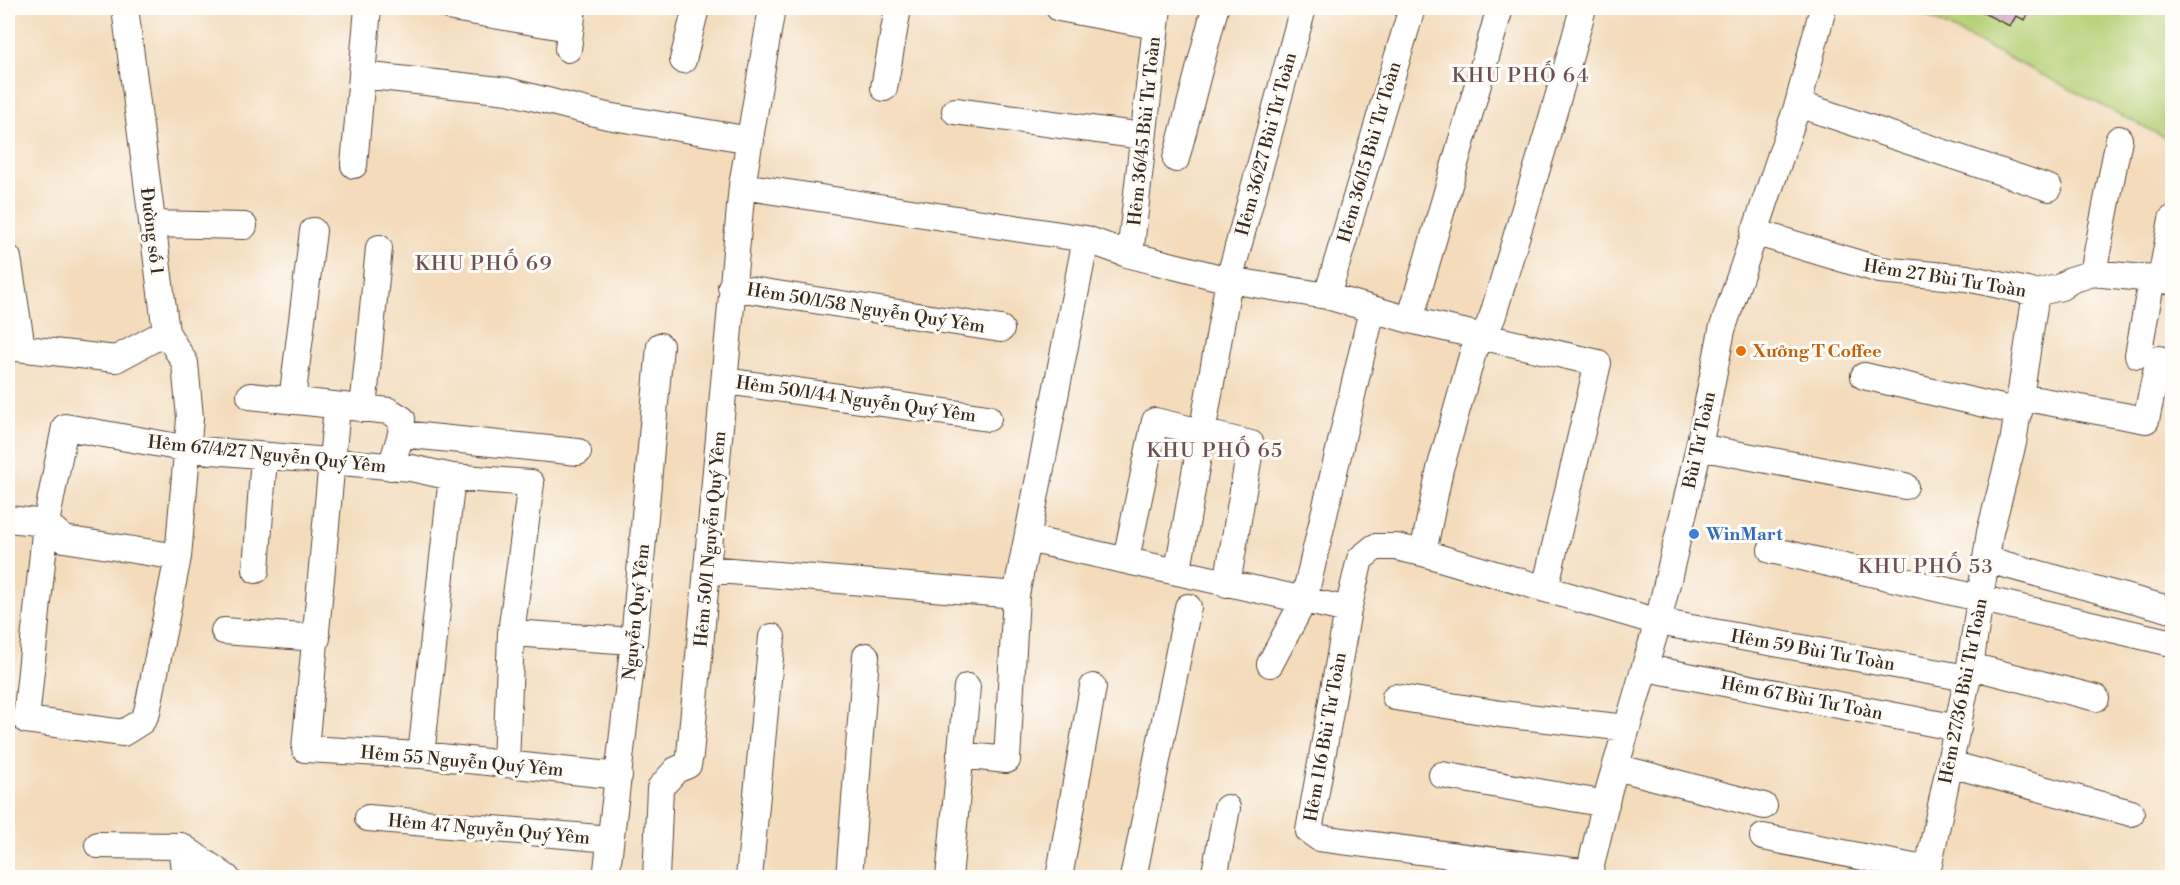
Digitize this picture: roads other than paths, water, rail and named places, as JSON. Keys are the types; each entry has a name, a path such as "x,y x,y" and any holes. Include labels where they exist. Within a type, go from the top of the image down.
{"street":[{"name":"Đường số 1","path":"46,523 26,720 123,733 142,722 151,702 157,672 178,557 189,449 190,395 185,363 166,332 125,8"},
{"path":"354,165 368,8"},
{"path":"453,8 570,28"},
{"path":"683,60 696,8"},
{"name":"Hẻm 50/1 Nguyễn Quý Yêm","path":"656,878 660,788 676,770 688,765 690,755 742,186 772,8"},
{"path":"884,88 898,8"},
{"path":"1059,8 1157,17"},
{"path":"1176,159 1215,8"},
{"name":"Hẻm 36/27 Bùi Tư Toàn","path":"1178,570 1229,280 1303,8"},
{"name":"Hẻm 36/15 Bùi Tư Toàn","path":"1327,296 1412,8"},
{"path":"1410,320 1500,8"},
{"path":"1423,553 1440,469 1474,349 1484,337 1493,315 1550,132 1583,8"},
{"name":"Bùi Tư Toàn","path":"1589,875 1616,767 1658,622 1699,447 1722,330 1798,104 1823,8"},
{"name":"Hẻm 36/45 Bùi Tư Toàn","path":"1130,255 1157,17"},
{"path":"362,75 508,92 608,116 751,140"},
{"path":"1798,104 2049,188"},
{"path":"955,111 1143,136"},
{"path":"2093,273 2119,139"},
{"path":"742,186 1086,239 1130,255 1229,280 1327,296 1410,320 1598,363 1545,589"},
{"path":"1864,376 2020,404 2146,420 2149,357 2172,219"},
{"path":"152,225 244,226"},
{"path":"292,400 313,231"},
{"name":"Hẻm 27 Bùi Tư Toàn","path":"1754,232 1880,270 1967,278 2036,293 2061,287 2071,280 2093,273 2162,279"},
{"path":"960,755 1007,760 1016,595 1086,239"},
{"path":"363,409 379,248"},
{"path":"8,258 15,347 116,359 166,332"},
{"name":"Hẻm 50/1/58 Nguyễn Quý Yêm","path":"731,287 1001,329"},
{"name":"Hẻm 27/36 Bùi Tư Toàn","path":"1927,874 1969,672 1988,560 1990,532 2020,404 2036,293"},
{"path":"1270,664 1304,600 1372,310"},
{"name":"Nguyễn Quý Yêm","path":"606,878 634,641 660,346"},
{"name":"Hẻm 50/1/44 Nguyễn Quý Yêm","path":"725,381 988,418"},
{"path":"250,396 389,411 402,419 401,434 391,467"},
{"path":"224,631 317,638 337,407"},
{"path":"1126,559 1155,421 1251,444 1227,584"},
{"name":"Hẻm 67/4/27 Nguyễn Quý Yêm","path":"46,523 65,427 189,449 411,468 452,477 531,483 511,633"},
{"path":"401,434 578,452"},
{"path":"1699,447 1905,486"},
{"path":"256,570 264,456"},
{"path":"421,755 452,477"},
{"path":"8,519 46,523 64,539 178,557"},
{"path":"1028,539 1178,570 1227,584 1348,610"},
{"name":"Hẻm 59 Bùi Tư Toàn","path":"1348,610 1360,559 1376,547 1396,547 1658,622 1969,672 2096,698"},
{"path":"1771,550 1982,597 2172,643"},
{"path":"1988,560 2172,610"},
{"path":"707,569 1016,595"},
{"path":"1133,878 1188,607"},
{"name":"Hẻm 116 Bùi Tư Toàn","path":"1348,610 1309,831 1319,838 1589,875"},
{"path":"506,764 511,633 634,641"},
{"path":"749,878 772,637"},
{"name":"Hẻm 55 Nguyễn Quý Yêm","path":"317,638 305,748 421,755 619,776"},
{"path":"849,878 866,656"},
{"name":"Hẻm 67 Bùi Tư Toàn","path":"1646,668 1958,728"},
{"path":"949,878 967,687"},
{"path":"1059,878 1093,687"},
{"path":"1395,697 1501,714 1627,728"},
{"path":"1950,764 2131,813"},
{"path":"1616,767 1764,806"},
{"path":"1442,775 1606,804"},
{"path":"1214,878 1227,808"},
{"name":"Hẻm 47 Nguyễn Quý Yêm","path":"368,818 610,839"},
{"path":"1762,837 1927,874"},
{"path":"98,845 182,846 227,878"},
{"path":"182,846 185,878"}],"place":[{"name":"Xưởng T Coffee","path":"1741,351"},
{"name":"WinMart","path":"1694,534"}],"district":[{"name":"KHU PHỐ 64","path":"1521,75"},
{"name":"KHU PHỐ 69","path":"484,263"},
{"name":"KHU PHỐ 65","path":"1215,450"},
{"name":"KHU PHỐ 53","path":"1926,566"}]}
